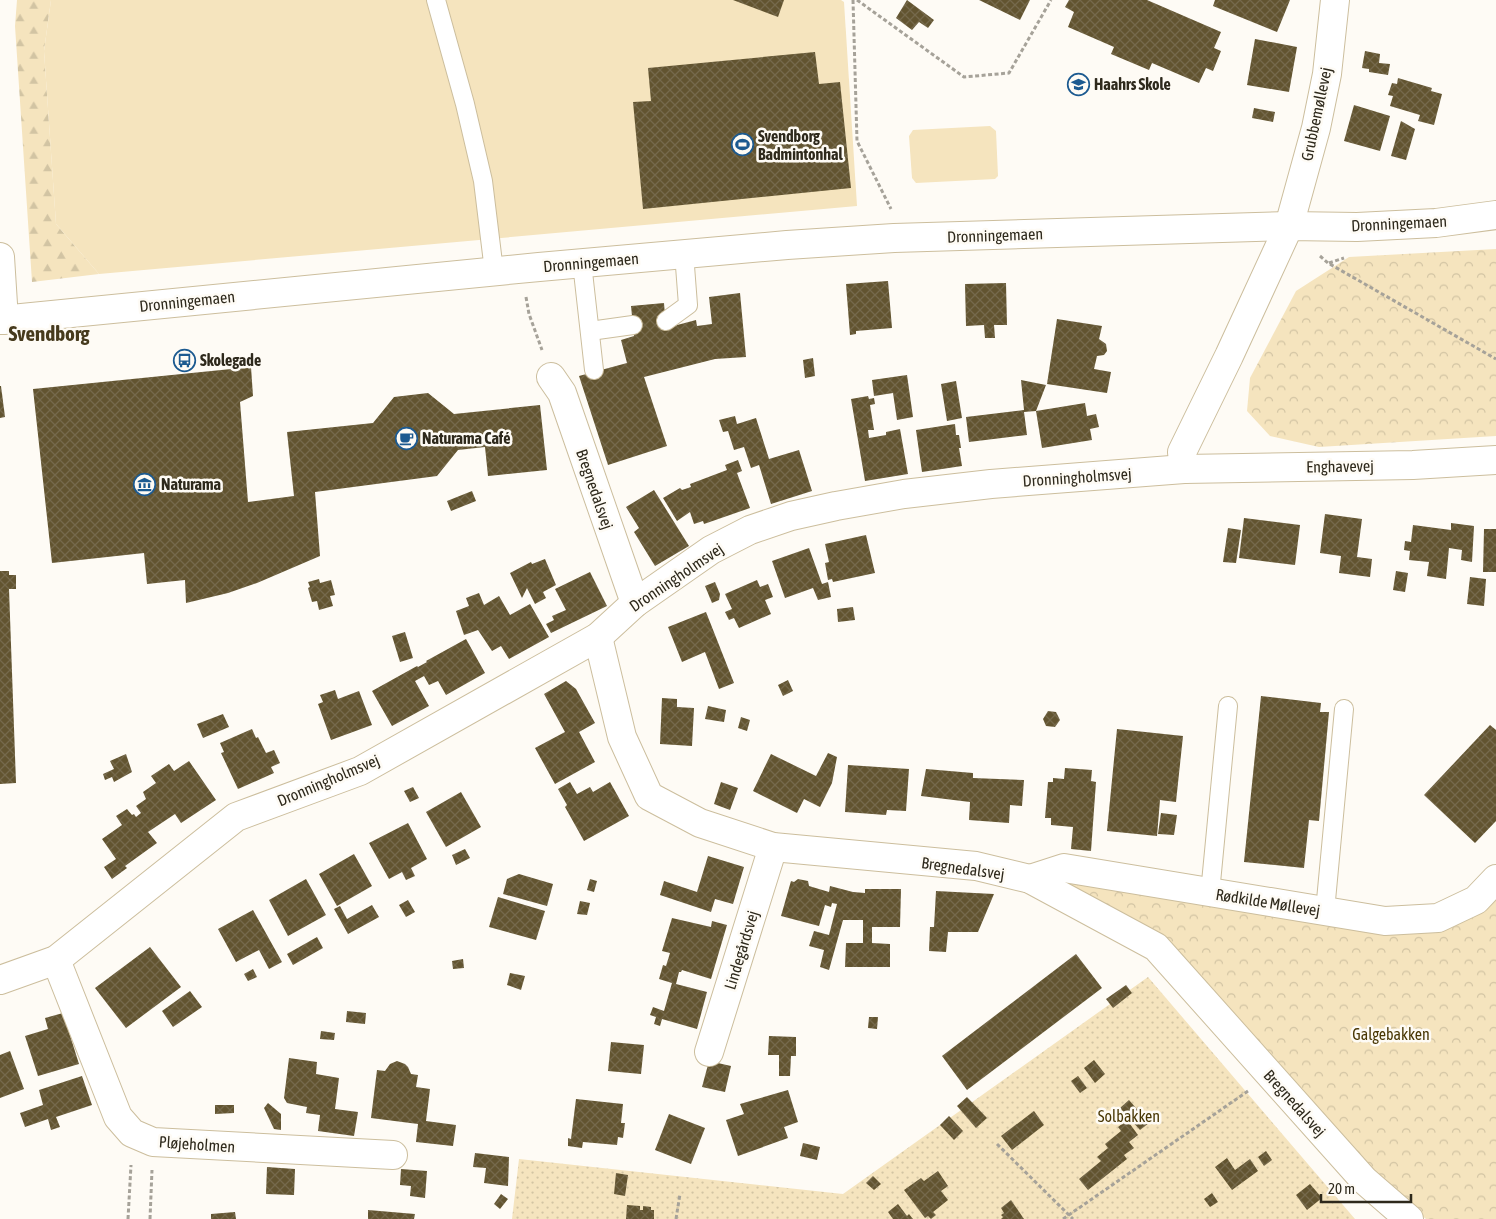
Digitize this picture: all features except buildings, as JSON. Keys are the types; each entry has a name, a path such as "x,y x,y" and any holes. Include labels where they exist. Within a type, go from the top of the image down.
{"street":[{"name":"Grubbemøllevej","path":"1289,226 1316,128 1327,74 1335,0"},
{"name":"Dronningemaen","path":"2,320 684,253 894,238 1436,223 1496,215"},
{"path":"1184,469 1182,452 1230,356 1289,226"},
{"path":"0,257 2,320"},
{"name":"Bregnedalsvej","path":"551,378 562,393 635,603"},
{"name":"Enghavevej","path":"1184,469 1412,465 1496,460"},
{"name":"Dronningholmsvej","path":"0,980 56,960 236,817 360,771 598,637 635,603 711,550 750,530 791,516 904,494 991,484 1184,469"},
{"name":"Bregnedalsvej","path":"598,637 622,737 650,796 700,823 773,847 976,866 1030,879 1156,947 1364,1180 1409,1219"},
{"name":"Lindegårdsvej","path":"709,1052 773,847"},
{"name":"Rødkilde Møllevej","path":"1030,879 1064,868 1385,921 1438,918 1476,900 1496,879"},
{"path":"56,960 118,1117 143,1138"},
{"name":"Pløjeholmen","path":"143,1138 393,1155"}],"lane":[{"path":"436,0 465,104 483,181 494,271"},
{"path":"666,321 688,305 684,253"},
{"path":"582,263 594,370"},
{"path":"590,331 633,325"},
{"path":"1210,892 1228,706"},
{"path":"1325,911 1344,709"}],"path":[{"path":"853,0 858,141 891,209 894,238"},
{"path":"858,0 964,77 1009,73 1051,0"},
{"path":"1289,226 1328,263 1496,359"},
{"path":"523,269 529,314 551,378"},
{"path":"1063,1219 1271,1075"},
{"path":"128,1219 143,1138"},
{"path":"143,1138 150,1219"},
{"path":"997,1144 1073,1219"},
{"path":"676,1219 680,1194"}],"green space":[{"path":"17,0 51,0 44,51 56,224 99,274 32,282 15,26"},
{"path":"51,0 841,0 844,2 857,206 99,274 56,224 44,51"},
{"path":"990,126 996,131 998,176 995,179 916,183 912,178 909,136 913,130"},
{"path":"1496,249 1496,436 1319,447 1270,436 1247,411 1250,378 1296,291 1349,257"},
{"name":"Galgebakken","path":"1075,874 1389,930 1496,894 1496,1219 1426,1219 1375,1171 1172,944 1067,886"},
{"name":"Solbakken","path":"1148,977 1355,1219 512,1219 519,1159 843,1194"}],"place":[{"name":"Haahrs Skole","path":"1078,84"},
{"name":"Svendborg Badmintonhal","path":"742,145"},
{"name":"Skolegade","path":"184,360"},
{"name":"Naturama Café","path":"406,438"},
{"name":"Naturama","path":"145,484"}],"district":[{"name":"Svendborg","path":"49,334"}]}
